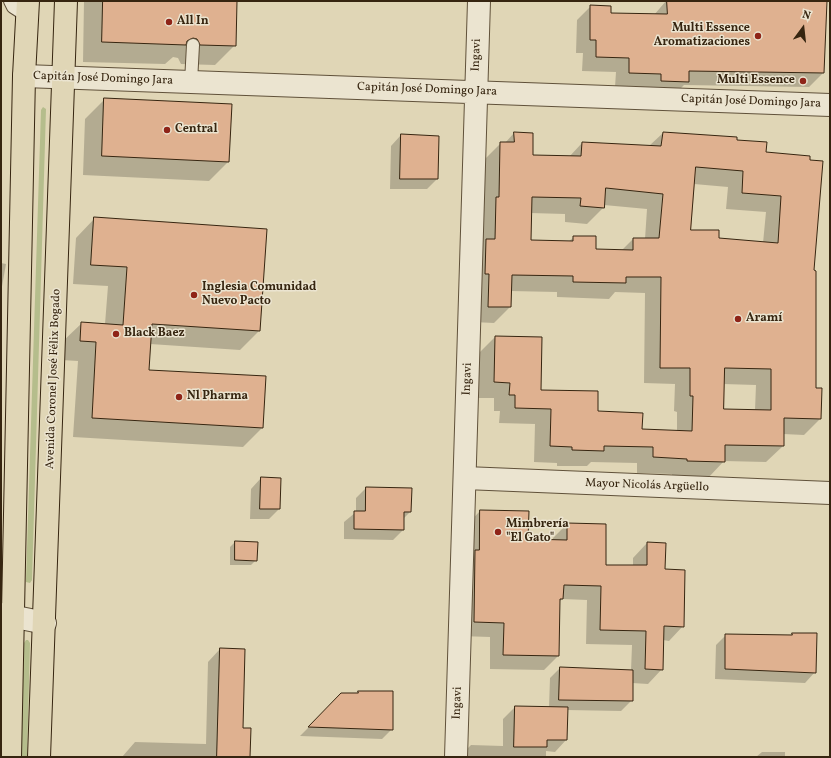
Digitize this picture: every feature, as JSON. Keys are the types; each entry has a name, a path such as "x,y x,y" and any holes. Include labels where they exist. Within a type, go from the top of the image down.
{"main road":[{"name":"Avenida Coronel José Félix Bogado","path":"40,757 66,1"},
{"path":"10,757 7,616 27,8"}],"street":[{"name":"Ingavi","path":"456,757 479,1"},
{"name":"Capitán José Domingo Jara","path":"24,76 830,105"},
{"name":"Mayor Nicolás Argüello","path":"465,478 830,493"},
{"path":"7,616 45,623"}],"lane":[{"path":"10,1 13,7 27,8"},
{"path":"191,82 193,45"}],"green space":[{"path":"43,107 46,109 32,580 30,583 26,582 26,580 41,110"},
{"path":"26,640 30,643 27,757 20,757 24,643"}],"building":[{"name":"All In","path":"103,1 237,1 236,46 200,45 197,39 193,38 187,41 186,45 102,42"},
{"name":"Multi Essence Aromatizaciones","path":"667,1 827,1 824,73 689,71 689,82 661,81 661,74 629,73 629,58 596,57 596,40 590,40 590,5 611,6 611,13 667,14"},
{"name":"Central","path":"104,98 232,104 229,162 102,156"},
{"path":"514,132 533,133 533,155 581,156 582,142 661,146 663,132 737,137 737,140 767,142 766,152 810,156 810,160 823,161 814,270 816,271 816,388 822,388 821,419 784,418 784,446 725,445 725,462 687,461 687,459 653,457 653,447 604,446 604,451 572,450 572,447 550,446 551,409 515,408 515,395 509,395 510,383 494,382 495,336 542,337 541,390 598,391 598,411 643,413 642,429 692,431 693,396 690,396 690,368 660,368 661,277 626,277 626,283 573,282 573,276 512,275 511,307 488,307 489,274 485,274 486,239 495,239 496,197 499,197 500,142 514,142","holes":["696,167 743,171 742,193 781,196 778,243 719,238 719,230 691,230","606,188 663,194 659,238 633,238 633,250 596,249 596,236 573,236 573,241 531,240 532,197 581,198 580,206 604,208","725,368 771,369 771,410 724,409"]},
{"path":"401,134 439,136 438,179 400,179"},
{"path":"94,217 267,229 260,331 152,324 149,370 266,376 263,428 92,418 96,342 80,341 81,322 123,325 127,267 91,265"},
{"path":"261,477 281,478 280,509 260,509"},
{"path":"366,487 412,488 411,512 404,512 404,530 354,529 354,511 365,511"},
{"path":"480,510 529,511 528,539 567,540 567,523 606,524 606,565 647,565 647,542 666,543 665,569 685,570 684,627 664,626 663,670 645,669 646,631 600,630 601,586 564,585 563,599 560,599 559,656 503,655 504,623 474,622 475,550 479,550"},
{"path":"235,541 258,542 257,561 235,560"},
{"path":"792,633 817,633 816,673 725,669 725,634 792,635"},
{"path":"220,648 245,649 243,728 251,728 250,757 217,757"},
{"path":"560,667 633,670 633,701 559,700"},
{"path":"358,691 393,691 393,730 308,727 341,693 358,693"},
{"path":"515,706 568,707 567,740 547,740 547,747 514,747"}],"place":[{"name":"All In","path":"169,22"},
{"name":"Multi Essence Aromatizaciones","path":"758,36"},
{"name":"Multi Essence","path":"803,81"},
{"name":"Central","path":"167,130"},
{"name":"Inglesia Comunidad Nuevo Pacto","path":"194,295"},
{"name":"Aramí","path":"738,319"},
{"name":"Black Baez","path":"116,334"},
{"name":"Nl Pharma","path":"179,397"},
{"name":"Mimbrería \"El Gato\"","path":"498,532"}]}
